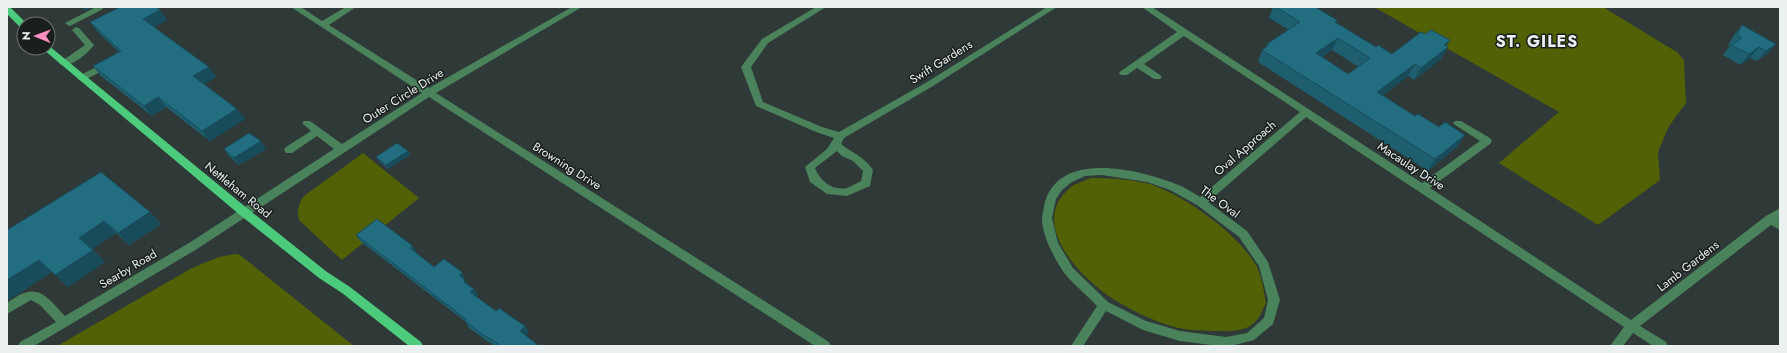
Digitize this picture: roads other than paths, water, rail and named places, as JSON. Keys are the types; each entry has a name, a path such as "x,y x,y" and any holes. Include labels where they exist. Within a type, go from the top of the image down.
{"main road":[{"path":"7,9 16,18"},
{"name":"Nettleham Road","path":"56,56 244,212 323,275 346,290 417,346"}],"street":[{"name":"Browning Drive","path":"295,7 825,346"},
{"path":"322,24 352,7"},
{"name":"Outer Circle Drive","path":"244,212 428,93 578,7"},
{"path":"822,7 765,41 746,67 759,104 819,130 840,136 830,153 810,167 814,179 828,190 847,192 866,183 868,170 856,158 845,153 836,145"},
{"name":"Swift Gardens","path":"840,136 930,84 1053,7"},
{"name":"Macaulay Drive","path":"1146,7 1305,113 1662,346"},
{"path":"69,23 99,9"},
{"path":"64,63 74,58 90,45 76,30"},
{"path":"1124,74 1183,32"},
{"path":"1138,64 1157,77"},
{"path":"82,78 106,65"},
{"name":"Oval Approach","path":"1201,202 1305,113"},
{"path":"1422,189 1486,141 1458,123"},
{"path":"306,124 342,149"},
{"path":"290,150 318,132"},
{"name":"The Oval","path":"1102,171 1148,178 1174,187 1201,202 1243,234 1264,265 1274,300 1269,321 1250,337 1226,342 1172,334 1143,325 1104,305 1069,271 1053,244 1047,218 1050,198 1058,187 1084,172 1102,171"},
{"name":"Searby Road","path":"24,346 193,246 244,212"},
{"name":"Lamb Gardens","path":"1616,346 1631,326 1780,212"},
{"path":"1770,219 1780,226"},
{"path":"7,309 31,295 38,296 64,323"},
{"path":"1077,346 1104,305"}],"district":[{"name":"ST. GILES","path":"1537,41"}]}
